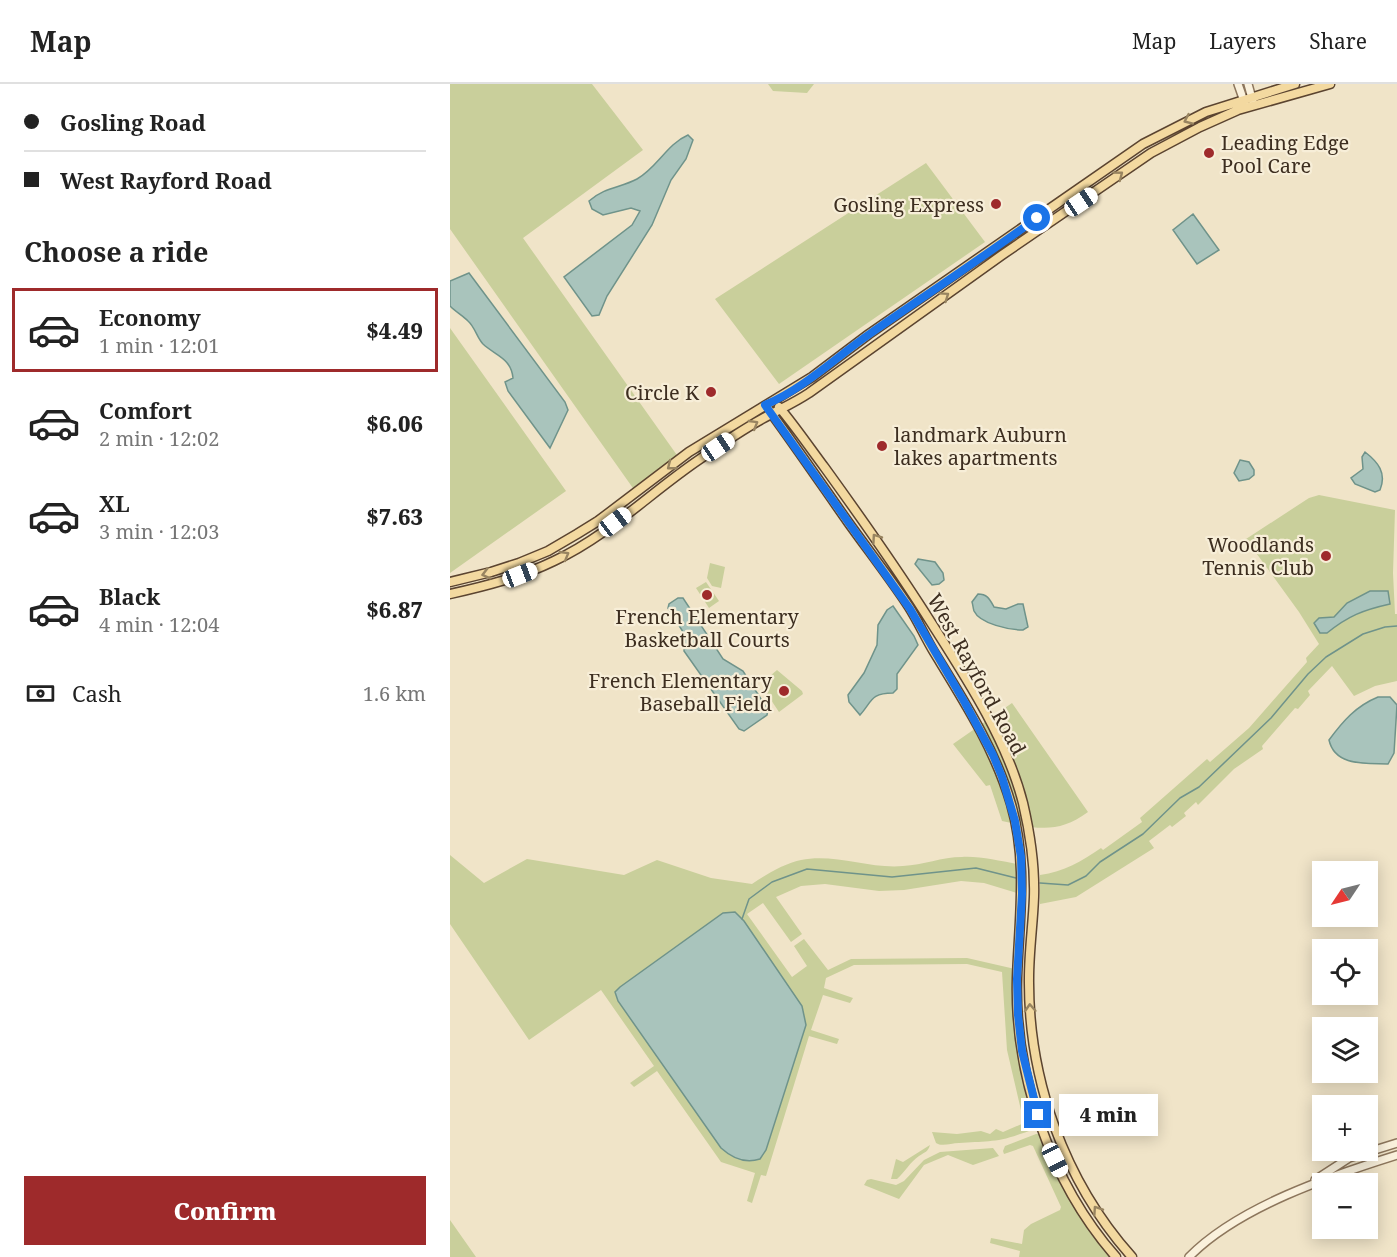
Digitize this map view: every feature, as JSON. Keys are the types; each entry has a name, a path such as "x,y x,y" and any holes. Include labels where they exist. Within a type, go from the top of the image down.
{"main road":[{"path":"450,594 520,575 565,555 603,531 700,459 736,435 782,410 1132,165 1182,136 1249,102 1295,84"},
{"path":"450,582 504,568 562,543 598,520 689,452 827,367 869,334 1143,144 1206,111 1330,84"},
{"name":"West Rayford Road","path":"774,401 895,566 976,697 1013,771 1029,831 1033,856 1030,1013 1034,1049 1044,1094 1061,1145 1077,1177 1093,1205 1132,1257"},
{"name":"West Rayford Road","path":"765,405 910,609 993,755 1002,777 1016,828 1021,857 1018,1015 1022,1051 1033,1101 1066,1183 1096,1231 1116,1257"},
{"path":"965,703 976,697"}],"street":[{"path":"1238,84 1249,102"},
{"path":"1248,84 1249,102"},
{"path":"1304,1188 1349,1158 1397,1143"},
{"path":"1188,1257 1218,1231 1304,1188 1337,1174 1397,1155"}],"green space":[{"path":"450,84 592,84 643,150 523,238 679,458 635,491 450,229"},
{"path":"768,84 814,84 807,93 773,91"},
{"path":"926,163 985,242 779,384 715,299"},
{"path":"450,328 566,491 450,573"},
{"path":"1319,495 1395,510 1393,573 1395,614 1397,614 1397,681 1375,686 1354,696 1332,666 1308,691 1310,695 1298,709 1295,708 1262,746 1263,749 1234,769 1198,805 1196,802 1184,813 1186,816 1149,841 1154,848 1076,897 1040,904 1040,875 1065,869 1101,848 1103,850 1142,822 1140,818 1207,759 1210,762 1249,728 1307,662 1306,658 1319,644 1299,612 1246,539 1309,498"},
{"path":"710,563 725,567 721,588 712,586 707,578"},
{"name":"French Elementary Basketball Courts","path":"706,582 719,601 709,608 696,588"},
{"name":"French Elementary Baseball Field","path":"777,670 803,694 779,712 765,691 763,682"},
{"path":"1012,703 1088,812 1077,819 1057,827 1047,828 1002,821 990,785 986,786 953,744"},
{"path":"450,855 484,883 527,859 624,875 657,860 711,878 752,884 788,864 813,858 890,866 962,857 1017,864 1017,893 984,883 961,881 904,890 879,891 825,884 801,886 776,897 802,934 791,942 763,903 747,914 792,977 807,966 794,946 804,939 828,970 851,959 967,958 1015,969 1015,1000 1037,1126 1027,1132 1004,1139 944,1145 936,1143 932,1132 957,1134 981,1131 990,1134 996,1129 1003,1132 1024,1123 1007,1050 1002,972 967,964 854,965 826,978 824,988 853,998 850,1003 823,995 811,1030 839,1039 837,1044 809,1036 766,1176 761,1175 752,1203 747,1201 755,1173 721,1162 657,1071 634,1087 630,1083 654,1066 601,990 529,1040 450,924"},
{"path":"1040,1134 1113,1257 1019,1257 1020,1251 990,1243 991,1238 1022,1244 1024,1230 1031,1224 1060,1210 1061,1207 1033,1146 1004,1154 1003,1151 1005,1146"},
{"path":"930,1145 927,1151 913,1161 897,1179 891,1179 896,1159 903,1162"},
{"path":"993,1148 999,1156 973,1165 948,1155 924,1165 899,1199 864,1185 867,1180 871,1179 896,1185 904,1181 924,1160 940,1152"},
{"path":"450,1220 476,1257 450,1257"}],"water":[{"path":"688,135 693,140 686,159 671,180 652,225 607,296 599,315 592,316 564,277 632,225 640,211 631,208 603,215 592,209 589,201 607,190 637,179 674,144"},
{"path":"1193,214 1219,250 1197,264 1173,230"},
{"path":"469,273 565,402 568,410 550,448 508,391 505,382 513,378 509,366 483,344 470,323 450,306 450,281"},
{"path":"1365,452 1374,460 1382,473 1380,490 1375,492 1355,484 1351,478 1363,469 1362,457"},
{"path":"1240,460 1249,462 1254,475 1249,479 1239,481 1234,473"},
{"path":"918,559 935,562 943,573 944,580 932,585 915,564"},
{"path":"1370,591 1388,591 1390,604 1356,614 1327,633 1320,633 1314,623 1319,618 1334,617 1347,603"},
{"path":"978,594 986,596 994,607 1006,609 1023,604 1028,627 1023,630 1011,629 977,616 972,602"},
{"path":"678,598 683,598 723,659 743,671 768,710 767,715 744,731 739,729 684,651 685,635 668,608 669,604"},
{"path":"893,606 918,645 897,674 897,689 893,693 885,693 876,697 860,715 849,702 848,695 864,673 877,645 878,625 887,610"},
{"path":"1378,697 1390,697 1397,705 1394,753 1388,764 1353,762 1338,755 1332,749 1329,740 1350,715"},
{"path":"735,912 744,921 802,1006 806,1025 766,1150 760,1159 749,1161 734,1157 721,1148 618,1001 615,992 723,913"}],"waterway":[{"path":"1040,883 1068,885 1086,876 1100,862 1143,834 1180,798 1199,787 1271,718 1308,674 1326,657 1363,634 1397,626"},
{"path":"742,919 749,899 772,882 807,869 892,877 976,868 1016,878"}],"place":[{"name":"Leading Edge Pool Care","path":"1209,153"},
{"name":"Gosling Express","path":"996,204"},
{"name":"Circle K","path":"711,392"},
{"name":"landmark Auburn lakes apartments","path":"882,446"},
{"name":"Woodlands Tennis Club","path":"1326,556"},
{"name":"French Elementary Basketball Courts","path":"707,595"},
{"name":"French Elementary Baseball Field","path":"784,691"}],"route":[{"path":"1037,218 869,334 827,367 784,396 765,405 910,609 965,703 1002,777 1015,821 1021,857 1018,1015 1022,1051 1038,1115"}]}
